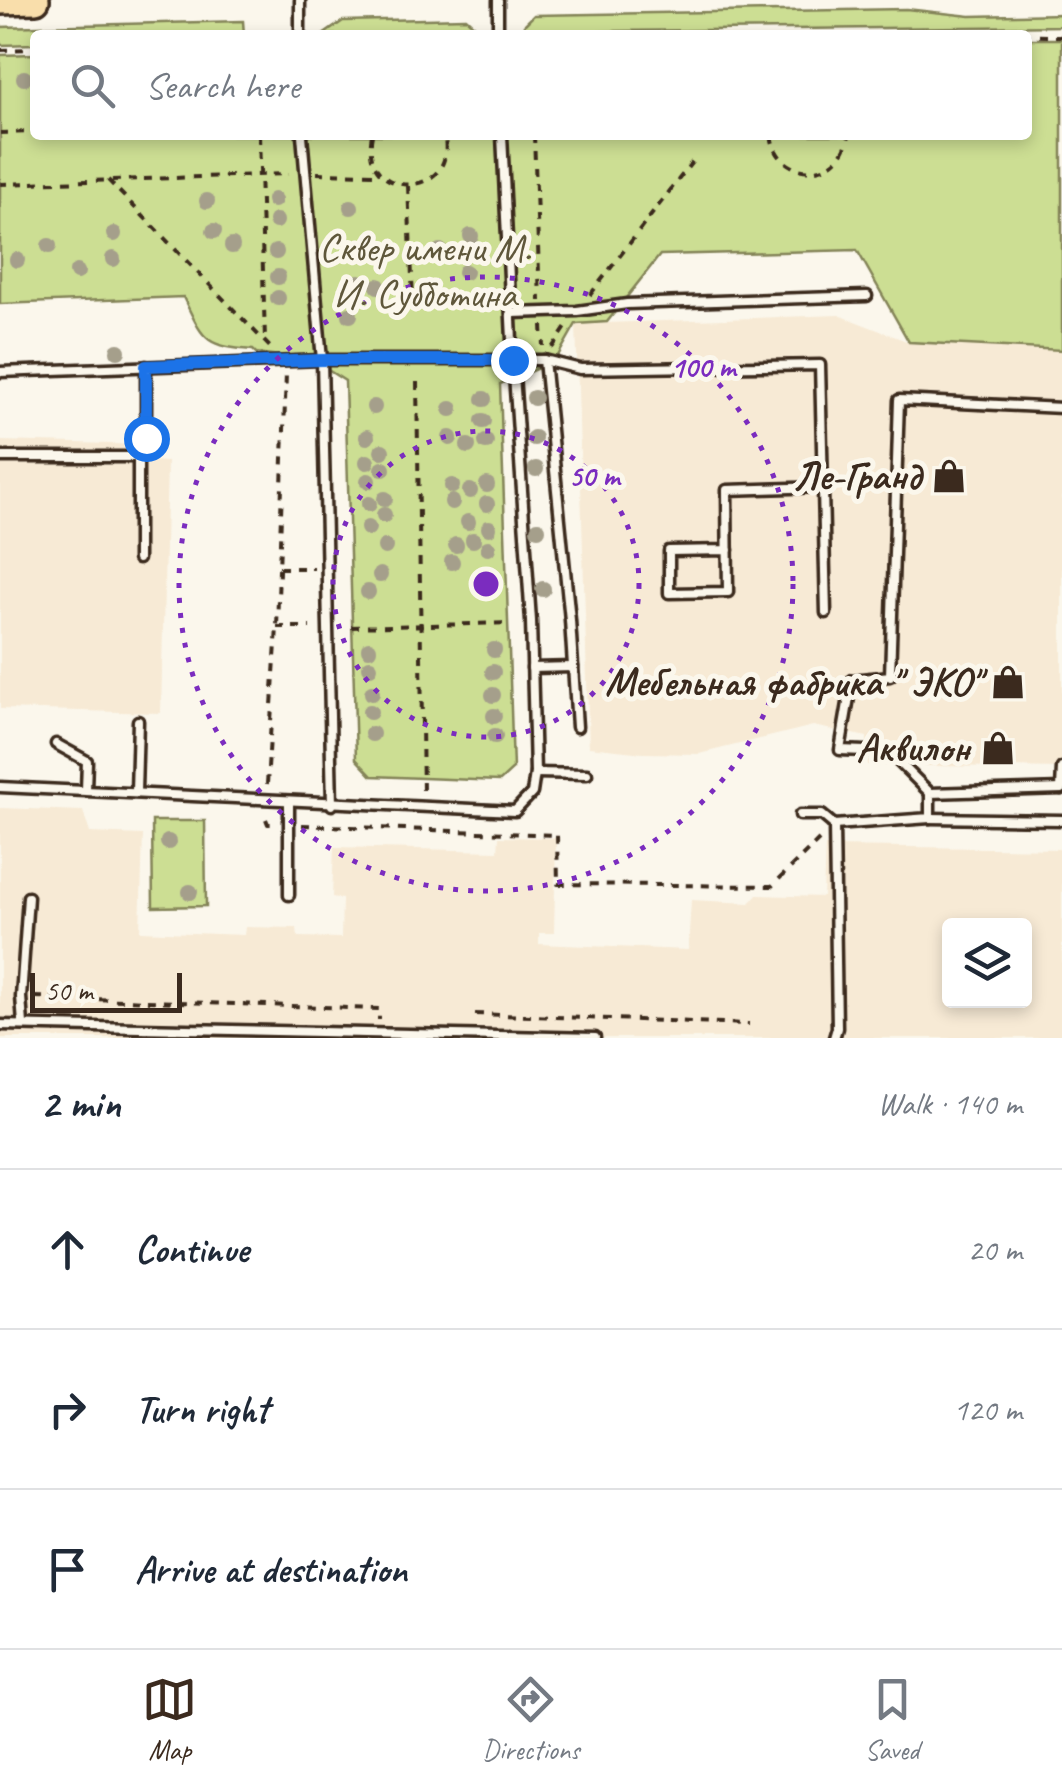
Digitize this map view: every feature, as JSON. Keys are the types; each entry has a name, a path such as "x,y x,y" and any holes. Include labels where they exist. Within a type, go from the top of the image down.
{"main road":[{"path":"0,1 36,0"}],"lane":[{"path":"300,0 300,30"},
{"path":"498,0 498,30"},
{"path":"302,140 322,360 332,804"},
{"path":"0,787 515,812 532,792 532,668 502,140"},
{"path":"512,313 577,311 627,304 866,296"},
{"path":"0,372 322,360 544,360 580,369 820,364 826,612"},
{"path":"544,360 577,727"},
{"path":"138,558 138,457 146,438 146,366"},
{"path":"1062,408 899,400 890,676 852,680 840,750 889,752 930,792 1062,789 1062,768"},
{"path":"0,456 138,457"},
{"path":"728,550 668,551 669,593 728,592 728,550 727,490 823,487"},
{"path":"532,668 573,666"},
{"path":"136,792 138,721"},
{"path":"56,744 87,761 86,790"},
{"path":"535,773 586,774"},
{"path":"930,792 930,818"},
{"path":"289,802 289,896"},
{"path":"800,815 822,816 834,825 930,818 1062,820"},
{"path":"834,825 834,1038"},
{"path":"23,1024 21,997 28,897"},
{"path":"0,1024 595,1038"},
{"path":"113,1026 113,1038"}],"path":[{"path":"1032,36 1062,36"},
{"path":"0,50 30,49"},
{"path":"0,132 30,132"},
{"path":"108,180 265,342 259,140"},
{"path":"371,140 370,154 380,174"},
{"path":"317,173 380,174 408,186 426,182 439,170 446,154 445,140"},
{"path":"534,140 544,360"},
{"path":"772,140 775,151 786,164 812,172 838,160 847,140"},
{"path":"544,360 694,158"},
{"path":"0,184 259,172 288,174"},
{"path":"408,186 414,300"},
{"path":"267,784 287,362"},
{"path":"416,382 423,778"},
{"path":"278,568 329,568"},
{"path":"350,627 510,623"},
{"path":"277,627 310,627"},
{"path":"266,819 268,824 557,834 558,884 772,886 834,825"},
{"path":"21,997 379,1009"},
{"path":"475,1014 749,1024"}],"shaded area":[{"path":"839,315 909,342 1062,350 1062,768 867,765 867,737 813,726 699,754 589,747 576,324"},
{"path":"0,441 150,445 150,461 167,462 161,713 0,709"},
{"path":"0,808 83,811 90,833 143,835 140,931 244,935 245,927 297,928 298,937 341,938 342,899 332,897 334,847 498,851 499,837 556,838 554,933 539,933 539,944 688,950 691,900 750,903 757,895 823,897 825,846 1062,849 1062,1038 0,1038"}],"green space":[{"path":"906,9 970,16 1062,14 1062,26 524,30 534,15"},
{"path":"466,18 478,29 330,30 343,21"},
{"path":"243,21 244,30 30,30 30,44 0,45 0,27"},
{"name":"Сквер имени М. И. Субботина","path":"1032,39 1062,39 1062,350 909,342 857,250 660,255 607,322 576,324 555,361 500,384 513,769 500,781 372,776 356,759 345,381 312,360 214,343 201,332 183,297 0,304 0,55 30,54 30,140 1032,140"},
{"path":"152,821 205,821 206,906 153,907"}],"place":[{"name":"Ле-Гранд","path":"949,476"},
{"name":"Мебельная фабрика \" ЭКО\"","path":"1008,682"},
{"name":"Аквилон","path":"998,748"}],"route":[{"path":"146,438 146,366 322,360 513,360"}]}
